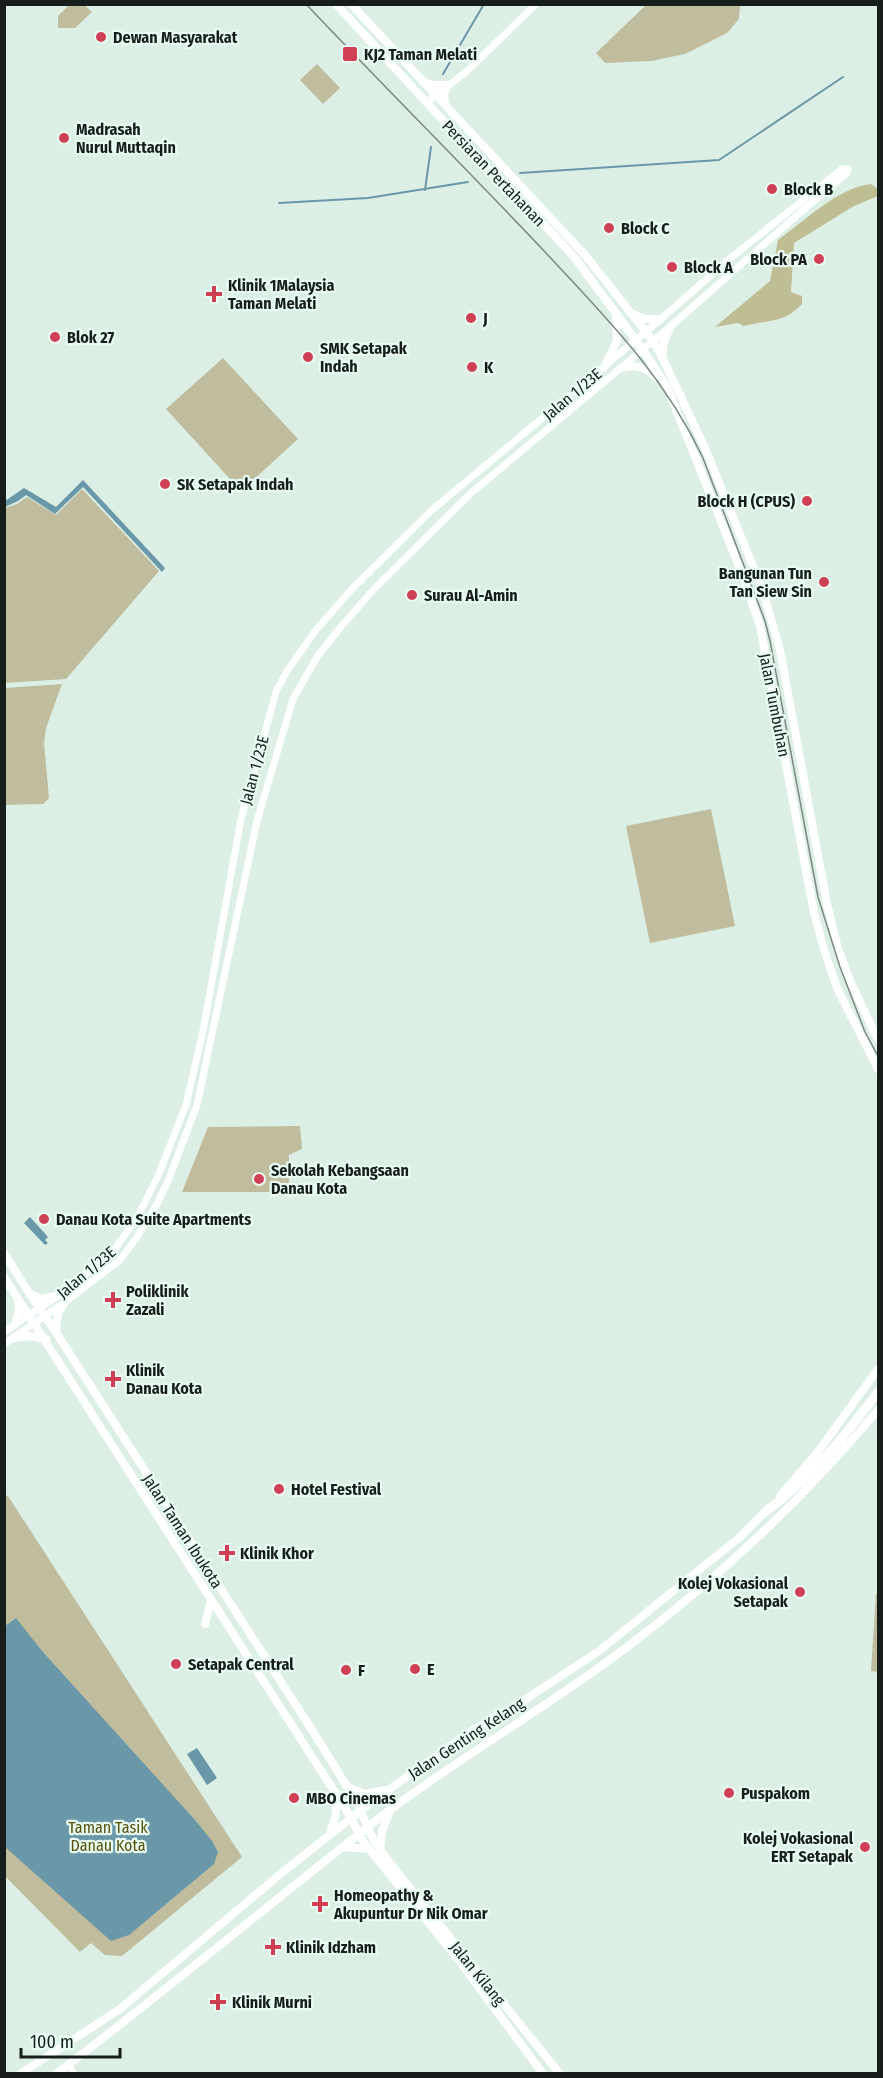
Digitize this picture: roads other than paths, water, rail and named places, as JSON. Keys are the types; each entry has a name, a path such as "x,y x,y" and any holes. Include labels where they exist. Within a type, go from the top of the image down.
{"highway":[{"path":"764,1513 788,1495 822,1463 879,1392"}],"main road":[{"name":"Persiaran Pertahanan","path":"336,4 485,166 523,202 574,258 643,350"},
{"name":"Persiaran Pertahanan","path":"351,4 585,255 652,341"},
{"path":"423,81 434,85 448,85 444,93 445,105"},
{"path":"629,313 644,319 661,320"},
{"path":"604,367 617,341 616,315"},
{"path":"662,357 664,341 671,326"},
{"name":"Jalan Tumbuhan","path":"652,341 662,357 705,448 763,591 780,650 832,927 852,985 879,1040"},
{"name":"Jalan Tumbuhan","path":"643,350 667,387 742,574 760,626 814,913 842,1000 879,1069"},
{"path":"621,368 632,366 644,368 667,387"},
{"path":"781,732 786,742 793,744 796,731"},
{"path":"790,783 793,775 798,773 805,781"},
{"path":"822,942 831,943 832,927"},
{"path":"842,1000 841,984 843,982 852,985"},
{"path":"858,1031 867,1031 866,1017"},
{"name":"Jalan Taman Ibukota","path":"4,1253 360,1810"},
{"name":"Jalan Taman Ibukota","path":"4,1277 46,1339 211,1601 337,1795 359,1834"},
{"path":"28,1293 41,1299 59,1295"},
{"path":"15,1325 19,1310 18,1299"},
{"path":"57,1334 56,1319 65,1302"},
{"path":"14,1338 28,1336 46,1339"},
{"name":"Jalan Genting Kelang","path":"20,2073 120,2009 360,1810 471,1731 526,1699 599,1651 740,1537 817,1453 879,1369"},
{"name":"Jalan Genting Kelang","path":"57,2073 390,1810 628,1647 738,1557 836,1459 879,1410"},
{"path":"205,1624 211,1601"},
{"path":"346,1786 363,1794 389,1789"},
{"path":"330,1833 335,1818 337,1795"},
{"name":"Jalan Kilang","path":"360,1810 380,1850 560,2073"},
{"path":"380,1850 382,1831 390,1810"},
{"name":"Jalan Kilang","path":"359,1834 461,1963 543,2073"},
{"path":"342,1847 369,1849"}],"street":[{"path":"427,102 466,72 536,4"},
{"name":"Jalan 1/23E","path":"4,1332 59,1295 114,1252 139,1214 158,1176 186,1105 203,1031 241,819 276,692 287,671 325,618 419,522 484,465 542,420 727,261 842,169 848,169 847,173 671,326 470,494 357,608 328,642 306,674 293,699 256,821 198,1105 168,1181 137,1237 120,1260 45,1317 4,1344"},
{"path":"68,2065 74,2073"}],"water":[{"path":"83,480 165,568 162,572 83,487 55,514 26,495 5,507 5,501 24,488 56,507"},
{"path":"30,1217 48,1237 45,1240 48,1243 45,1245 24,1223"},
{"name":"Taman Tasik Danau Kota","path":"16,1618 42,1651 195,1820 218,1852 214,1864 129,1935 111,1941 5,1847 5,1626"},
{"path":"197,1748 217,1778 207,1785 187,1754"}],"waterway":[{"path":"443,74 484,4"},
{"path":"520,173 719,160 843,77"},
{"path":"425,190 431,147"},
{"path":"279,203 368,198 468,182"}],"tram line":[{"path":"306,4 612,325 652,374 687,428 703,458 765,621 818,897 840,967 865,1032 878,1056"}],"place":[{"name":"Dewan Masyarakat","path":"101,37"},
{"name":"KJ2 Taman Melati","path":"350,54"},
{"name":"Madrasah Nurul Muttaqin","path":"64,138"},
{"name":"Block B","path":"772,189"},
{"name":"Block C","path":"609,228"},
{"name":"Block PA","path":"819,259"},
{"name":"Block A","path":"672,267"},
{"name":"Klinik 1Malaysia Taman Melati","path":"214,294"},
{"name":"J","path":"471,318"},
{"name":"Blok 27","path":"55,337"},
{"name":"SMK Setapak Indah","path":"308,357"},
{"name":"K","path":"472,367"},
{"name":"SK Setapak Indah","path":"165,484"},
{"name":"Block H (CPUS)","path":"807,501"},
{"name":"Bangunan Tun Tan Siew Sin","path":"824,582"},
{"name":"Surau Al-Amin","path":"412,595"},
{"name":"Sekolah Kebangsaan Danau Kota","path":"259,1179"},
{"name":"Danau Kota Suite Apartments","path":"44,1219"},
{"name":"Poliklinik Zazali","path":"113,1300"},
{"name":"Klinik Danau Kota","path":"113,1379"},
{"name":"Hotel Festival","path":"279,1489"},
{"name":"Klinik Khor","path":"227,1553"},
{"name":"Kolej Vokasional Setapak","path":"800,1592"},
{"name":"Setapak Central","path":"176,1664"},
{"name":"E","path":"415,1669"},
{"name":"F","path":"346,1670"},
{"name":"Puspakom","path":"729,1793"},
{"name":"MBO Cinemas","path":"294,1798"},
{"name":"Kolej Vokasional ERT Setapak","path":"865,1847"},
{"name":"Homeopathy & Akupuntur Dr Nik Omar","path":"320,1904"},
{"name":"Klinik Idzham","path":"273,1947"},
{"name":"Klinik Murni","path":"218,2002"}]}
